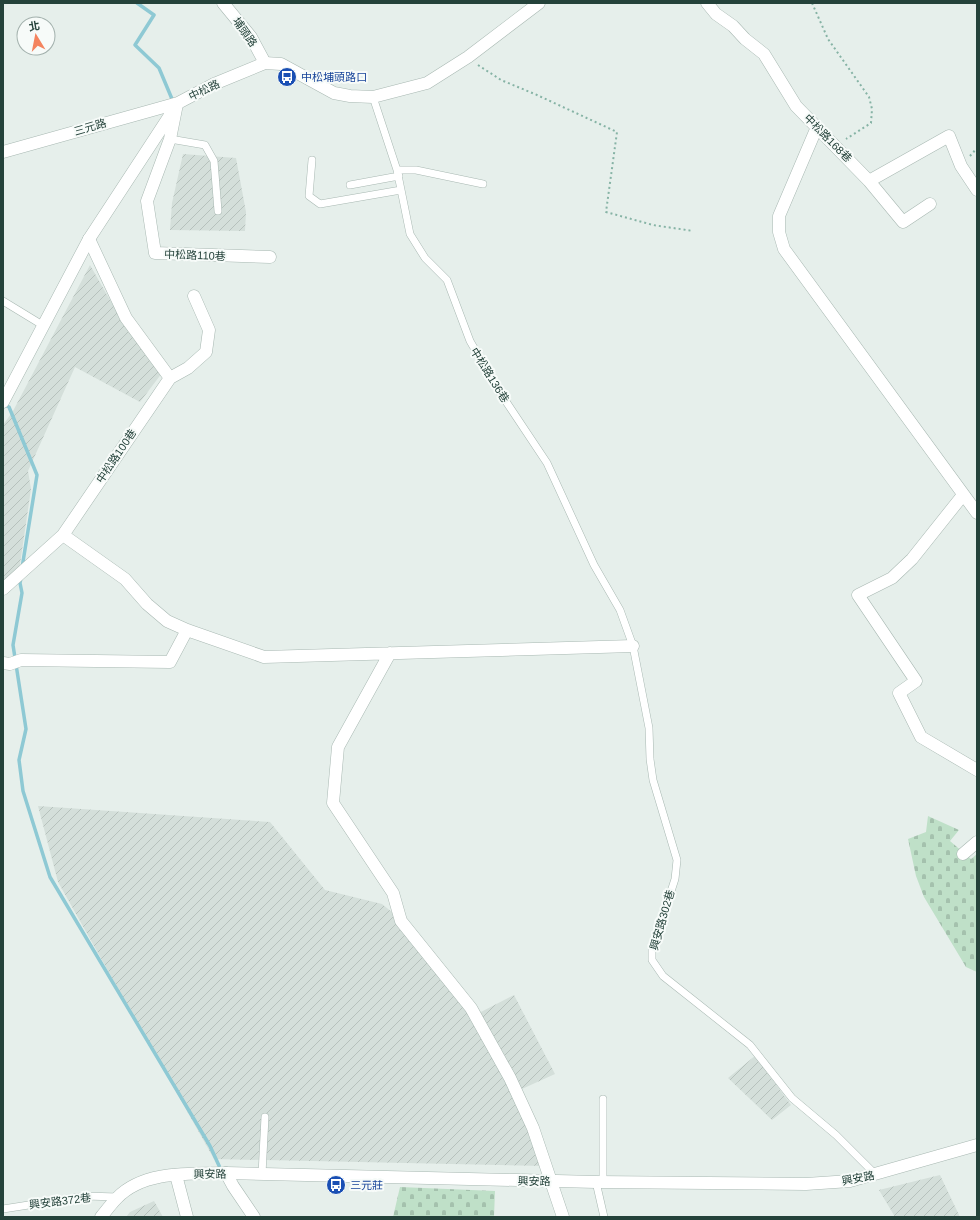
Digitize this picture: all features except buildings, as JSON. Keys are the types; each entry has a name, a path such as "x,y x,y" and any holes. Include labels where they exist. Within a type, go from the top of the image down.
{"street":[{"name":"埔頭路","path":"223,3 251,37 265,63"},
{"name":"中松路","path":"3,402 89,239 178,103 214,84 265,63 281,64 292,68 334,93 373,97 427,83 468,57 539,3"},
{"name":"中松路168巷","path":"707,3 716,14 733,26 745,39 764,54 796,106 835,144 869,181 903,222 930,204"},
{"name":"中松路110巷","path":"178,103 170,138 147,201 156,254 270,257"},
{"name":"三元路","path":"3,152 178,103"},
{"path":"817,127 780,216 779,232 784,249 963,495 977,512"},
{"path":"869,181 949,136 961,166 977,190"},
{"path":"89,239 126,318 170,378"},
{"name":"中松路100巷","path":"3,589 63,535 170,378 188,368 206,352 209,330 194,296"},
{"path":"963,495 912,560 892,578 858,595 916,681 899,693 921,737 977,770"},
{"path":"63,535 125,579 147,604 167,621 187,630 264,657 633,646"},
{"path":"3,663 10,664 21,660 170,662 187,630"},
{"path":"390,653 338,747 333,803 393,893 401,921 471,1008 512,1084 532,1128 563,1217"},
{"path":"963,854 977,842"},
{"name":"興安路","path":"101,1217 117,1197 134,1185 156,1178 176,1175 226,1173 599,1182 806,1184 850,1181 876,1175 977,1145"},
{"path":"226,1173 232,1186 254,1217"},
{"path":"176,1175 187,1217"}],"lane":[{"name":"中松路136巷","path":"373,97 398,173 410,234 425,258 447,280 470,341 499,391 547,463 594,565 620,610 633,646"},
{"path":"170,138 205,145 214,160 218,211"},
{"path":"312,160 309,196 320,204 401,190"},
{"path":"350,185 416,170 483,184"},
{"path":"3,301 44,326"},
{"name":"興安路302巷","path":"633,646 650,728 650,759 653,780 677,860 675,878 652,950 652,960 663,976 750,1045 792,1098 836,1135 876,1175"},
{"path":"603,1099 599,1182 604,1217"},
{"path":"262,1174 265,1117"},
{"name":"興安路372巷","path":"3,1209 86,1196 117,1197"}],"path":[{"path":"812,3 828,39 868,97 872,109 871,123 856,134 835,144"},
{"path":"468,57 501,80 537,94 617,132 606,212 653,224 693,231"}],"shaded area":[{"path":"183,154 236,158 246,212 245,231 170,230 172,203"},
{"path":"90,265 126,328 162,373 140,402 75,367 28,471 31,489 19,571 3,587 3,425 13,411"},
{"path":"38,806 270,822 325,890 382,904 393,913 477,1014 514,995 555,1074 513,1093 544,1166 214,1159 58,882"},
{"path":"755,1056 791,1105 772,1120 728,1078"},
{"path":"940,1175 960,1217 895,1217 879,1190"},
{"path":"154,1201 163,1217 126,1217 130,1212"}],"green space":[{"path":"928,816 959,830 950,841 971,859 977,854 977,972 966,967 924,897 916,876 908,839 926,832"},
{"path":"400,1187 495,1191 494,1217 393,1217"}],"waterway":[{"path":"137,3 154,15 135,45 159,68 172,99"},
{"path":"3,404 9,407 37,475 22,568"},
{"path":"21,578 20,583 22,593 13,645 26,729 19,760 23,791 50,877 210,1146 221,1170"}],"place":[{"name":"中松埔頭路口","path":"287,77"},
{"name":"三元莊","path":"336,1185"}]}
